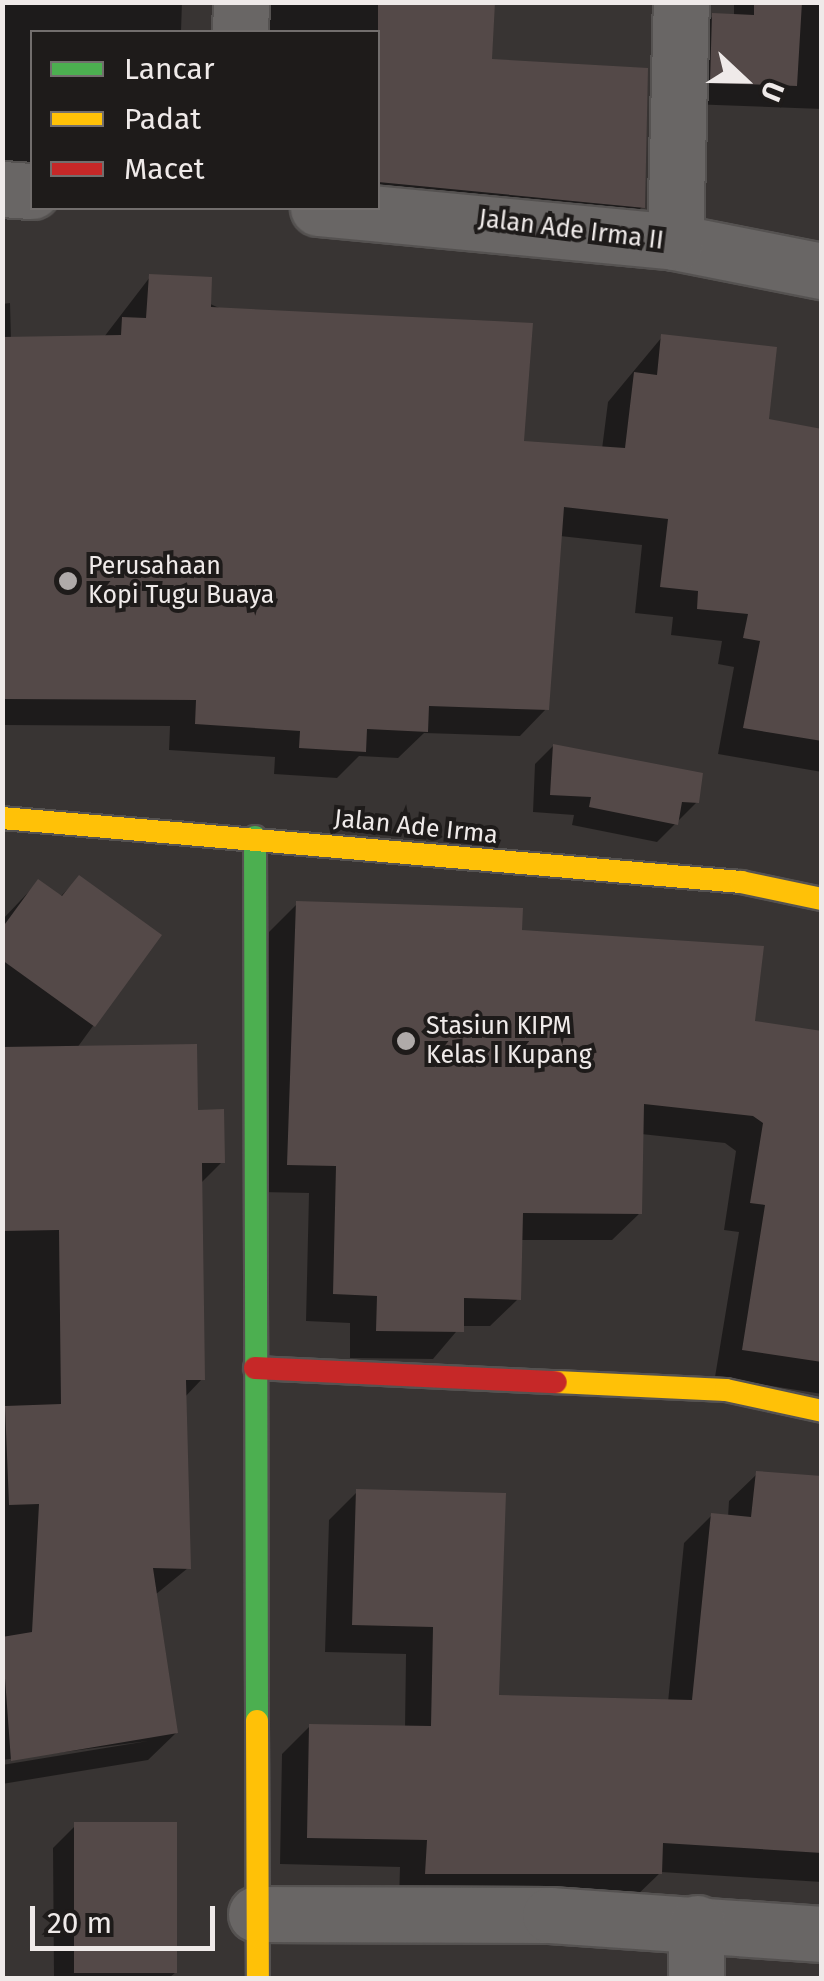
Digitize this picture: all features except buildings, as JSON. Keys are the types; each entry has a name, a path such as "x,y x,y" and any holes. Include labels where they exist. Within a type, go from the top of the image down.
{"street":[{"path":"240,30 242,2"},
{"path":"676,242 681,2"},
{"path":"2,189 30,191"},
{"name":"Jalan Ade Irma II","path":"339,210 676,242 822,271"},
{"name":"Jalan Ade Irma","path":"2,818 741,882 822,899"},
{"path":"255,837 258,1978"},
{"path":"255,1368 726,1390 822,1411"},
{"path":"256,1914 697,1923 822,1934"},
{"path":"696,1978 697,1923"}],"traffic: fast":[{"path":"255,837 257,1721"}],"traffic: slow":[{"path":"2,818 741,882 822,899"},
{"path":"556,1382 726,1390 822,1411"},
{"path":"257,1721 258,1978"}],"traffic: jam":[{"path":"255,1368 556,1382"}],"place":[{"name":"Perusahaan Kopi Tugu Buaya","path":"68,581"},
{"name":"Stasiun KIPM Kelas I Kupang","path":"406,1041"}]}
